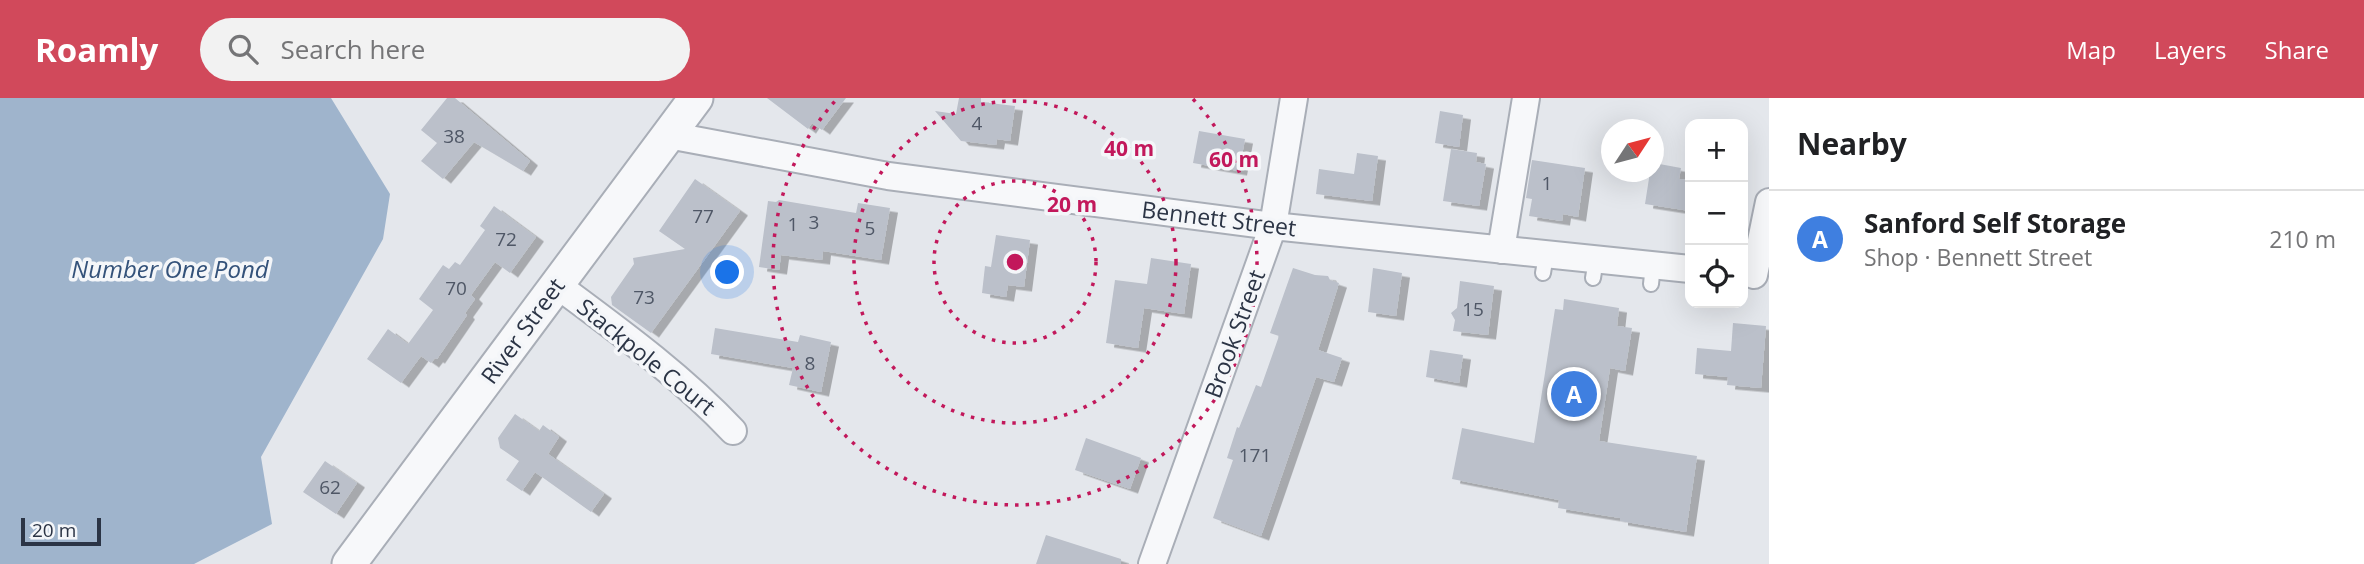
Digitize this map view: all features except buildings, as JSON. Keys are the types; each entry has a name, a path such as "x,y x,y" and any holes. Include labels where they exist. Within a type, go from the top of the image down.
{"street":[{"name":"Brook Street","path":"1152,564 1273,226 1294,98"},
{"path":"1501,250 1525,98"},
{"name":"Bennett Street","path":"680,110 888,176 1273,226 1501,250 1544,264 1652,275 1685,270"},
{"name":"River Street","path":"349,564 557,285 680,110"},
{"path":"1755,275 1769,202"},
{"name":"Stackpole Court","path":"557,285 669,370 705,401 733,431"}],"water":[{"name":"Number One Pond","path":"0,98 331,98 390,194 383,239 261,457 272,524 194,564 0,564"}],"place":[{"name":"Sanford Self Storage","path":"1574,394"}]}
